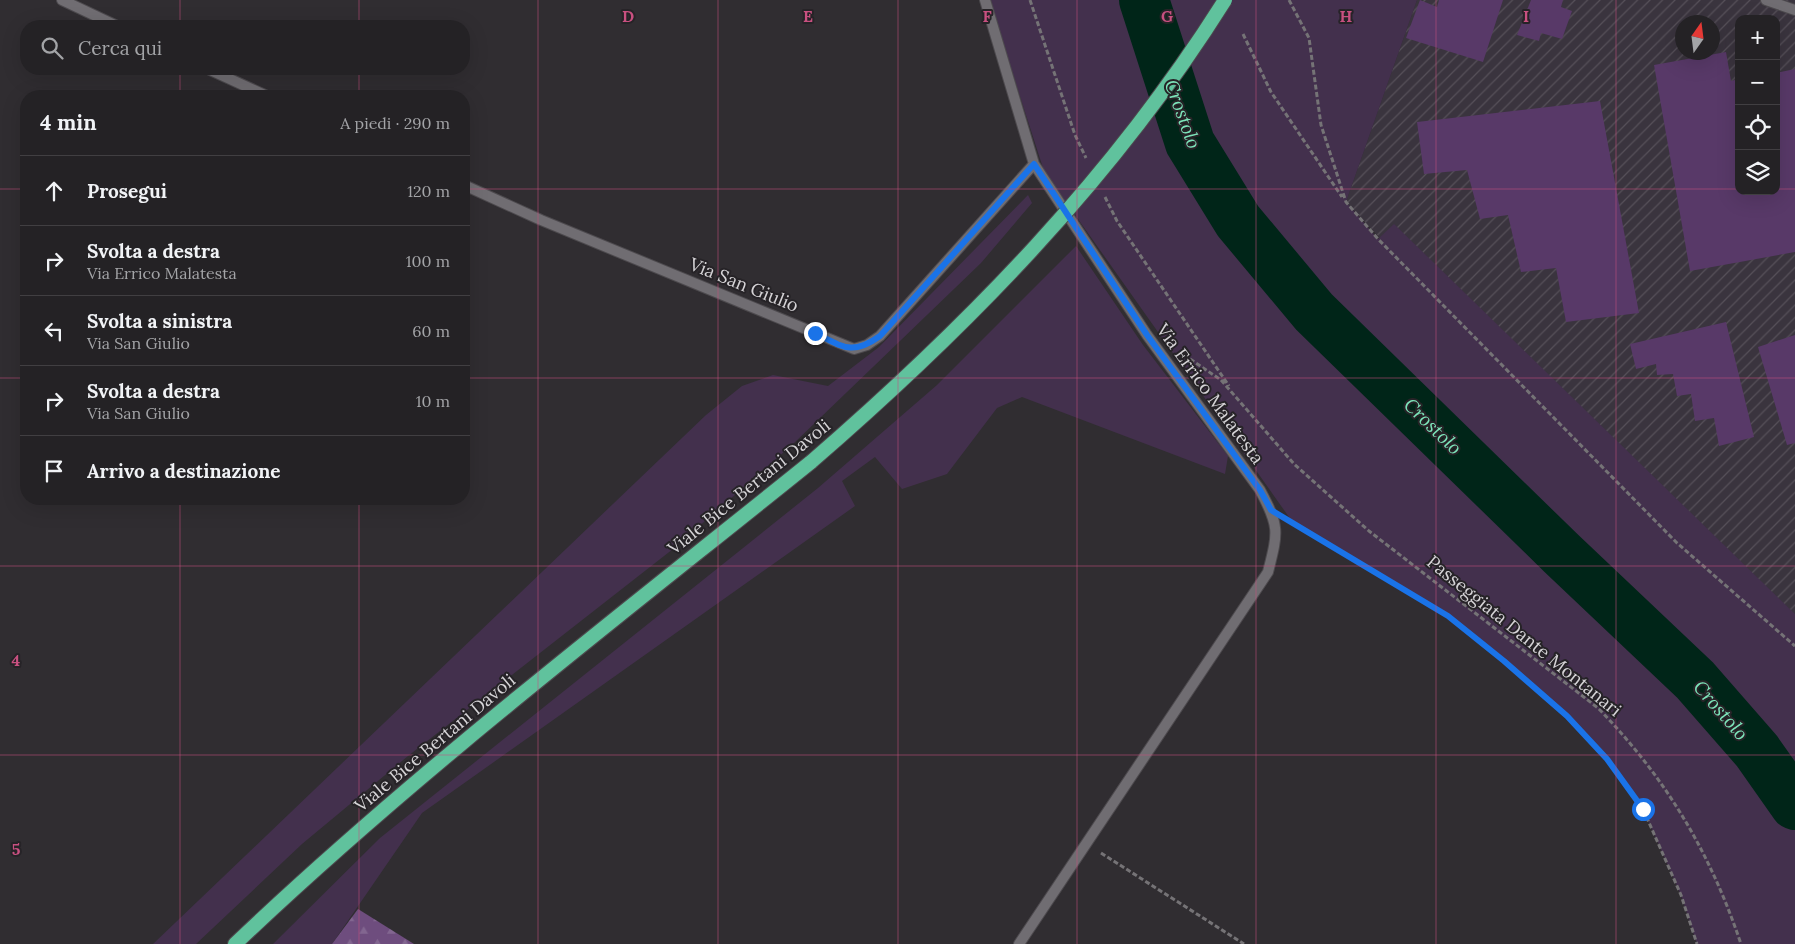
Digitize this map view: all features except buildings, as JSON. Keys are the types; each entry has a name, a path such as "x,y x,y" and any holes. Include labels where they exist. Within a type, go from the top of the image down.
{"highway":[{"name":"Viale Bice Bertani Davoli","path":"235,944 306,877 436,764 811,462 925,360 1018,267 1143,120 1226,0"}],"street":[{"path":"62,0 104,20"},
{"name":"Via Errico Malatesta","path":"985,0 1034,164 1147,335 1260,490 1271,510 1278,535 1268,572 1019,944"},
{"path":"1766,0 1795,10"},
{"path":"221,75 254,90"},
{"name":"Via San Giulio","path":"470,188 542,220 854,349 867,345 880,336 1034,164"}],"path":[{"path":"1030,0 1076,135 1088,161"},
{"path":"1289,0 1309,38 1321,125 1346,202"},
{"path":"1243,34 1271,92 1346,202 1378,239 1677,543 1795,646"},
{"name":"Passeggiata Dante Montanari","path":"1105,195 1117,221 1234,393 1294,464 1369,531 1598,708 1629,740 1658,778 1697,841 1732,918 1741,944"},
{"path":"1271,510 1448,616 1504,661 1567,716 1607,759 1643,809 1681,896 1697,944"},
{"path":"1087,845 1244,944"}],"shaded area":[{"path":"989,0 1417,0 1346,202 1378,239 1394,224 1795,614 1795,944 1697,944 1681,895 1643,809 1607,759 1567,716 1448,616 1296,527 1044,171"},
{"path":"1417,0 1795,0 1795,678 1346,202"},
{"path":"1028,195 1032,203 981,263 793,444 673,549 408,756 302,844 196,944 153,944 706,415 742,386 773,375 828,386 879,347"},
{"path":"1076,246 1143,345 1228,456 1225,474 1022,397 997,408 947,474 902,489 875,457 842,481 855,506 422,813 332,944 273,944 380,838 818,488 937,385"}],"green space":[{"path":"358,909 414,944 332,944"}],"waterway":[{"name":"Crostolo","path":"1144,0 1190,143 1238,221 1314,312 1562,554 1695,680 1757,751 1795,805"}],"route":[{"path":"815,333 840,345 854,349 867,345 880,336 1034,164 1147,335 1260,490 1271,510 1448,616 1504,661 1567,716 1607,759 1643,809"}]}
